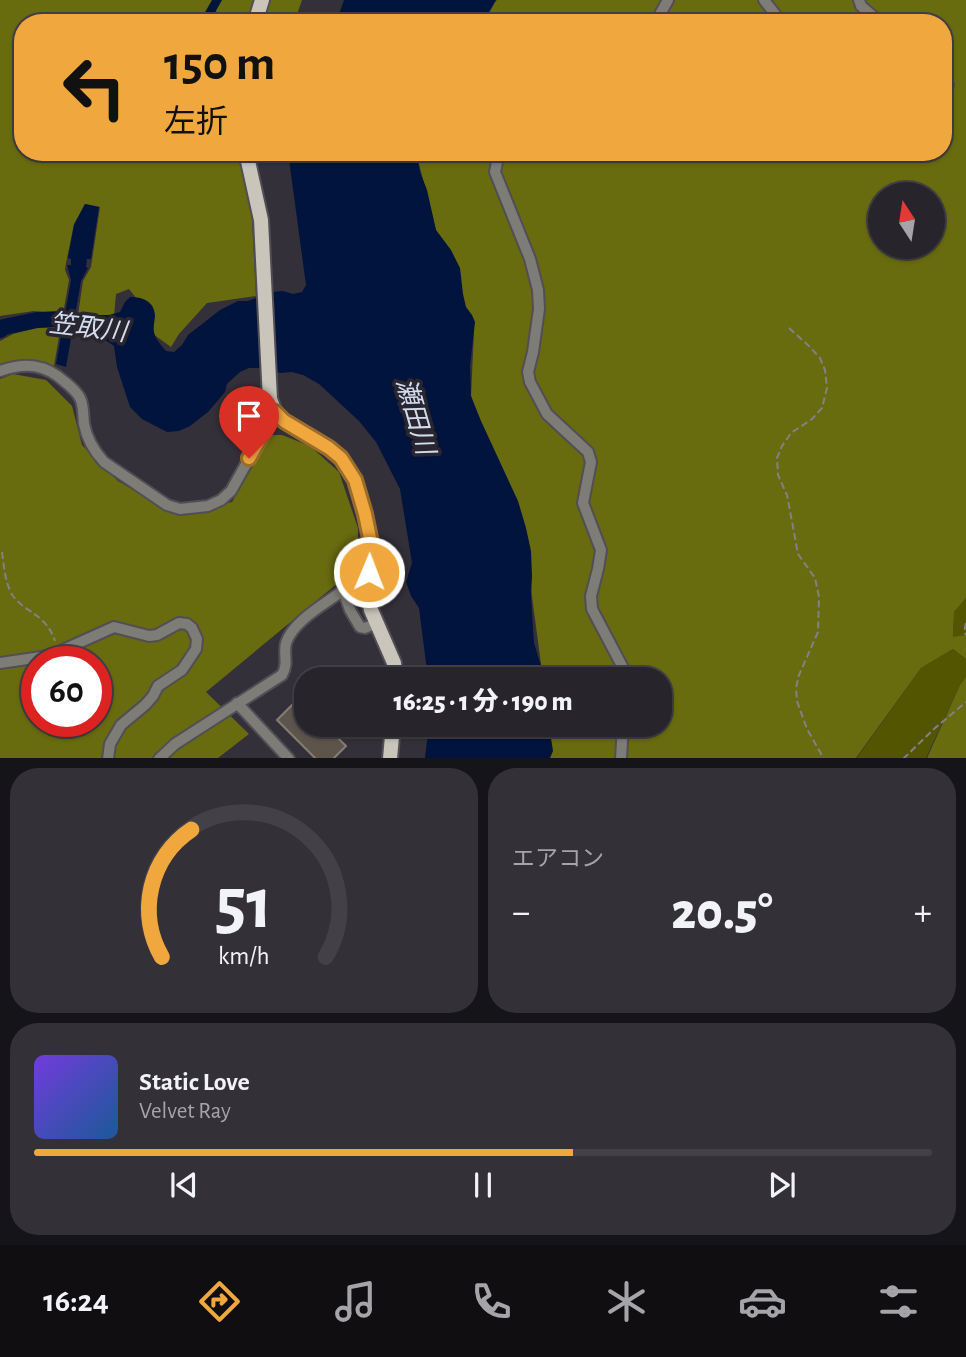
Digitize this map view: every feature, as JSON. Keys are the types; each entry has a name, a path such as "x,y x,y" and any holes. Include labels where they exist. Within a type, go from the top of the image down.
{"main road":[{"path":"248,161 261,220 270,399 275,412 284,421 329,448 341,458 355,480 371,543 368,594 371,610 394,667"},
{"path":"390,758 392,737"}],"street":[{"path":"764,0 775,14"},
{"path":"859,0 861,6 870,14"},
{"path":"497,161 495,172 530,259 538,289 539,309 528,372 530,382 547,414 588,452 591,462 583,503 601,550 591,596 592,609 622,667"},
{"path":"0,371 24,365 38,366 53,372 80,397 88,439 96,454 167,505 180,509 208,506 231,491 275,412"},
{"path":"159,758 175,744 282,676 286,667 286,644 293,632 309,614 358,576 369,572"},
{"path":"343,590 360,627 365,628 377,623"},
{"path":"72,646 114,627 149,636 157,635 178,623 192,628 197,639 196,649 182,670 158,686 145,705 121,725 110,744 108,758"},
{"path":"0,663 21,660"},
{"path":"237,704 289,758"},
{"path":"621,758 622,737"}],"path":[{"path":"789,328 820,358 825,370 827,388 822,408 812,419 790,433 777,458 778,475 787,495 798,554 815,578 819,597 818,632 796,688 797,701 807,729 824,758"},
{"path":"2,552 9,588 16,599 43,620 53,634 57,646"},
{"path":"966,623 966,635"},
{"path":"903,758 966,702"}],"shaded area":[{"path":"0,0 302,0 297,14 221,14 208,7 209,14 14,14 14,161 241,161 252,220 256,296 207,303 171,347 146,329 141,304 129,289 116,294 114,316 78,315 83,281 91,267 100,207 85,204 74,224 66,263 65,270 69,280 63,314 34,311 0,316"},
{"path":"966,0 966,598 954,612 953,637 966,635 966,659 953,649 921,668 856,758 542,758 545,737 672,737 672,667 541,667 531,589 471,396 474,331 436,230 418,161 952,161 952,14 489,14 495,2"},
{"path":"52,324 61,325 54,366 22,360 0,366 0,341 13,334"},
{"path":"13,374 46,380 72,406 82,445 118,481 175,514 232,502 271,435 282,435 310,446 339,472 358,528 358,560 350,573 206,692 249,734 218,758 0,758 0,379"},
{"path":"966,598 966,635 953,638 954,612"},
{"path":"953,649 966,659 966,677 926,758 857,758 921,668"},
{"path":"966,677 966,758 927,758 960,685"}],"water":[{"path":"212,0 222,0 214,14 204,14"},
{"path":"344,0 496,0 487,14 339,14"},
{"name":"瀬田川","path":"289,161 418,161 436,230 460,268 466,307 475,322 470,366 471,396 518,501 526,528 531,551 534,643 541,667 426,667 419,608 406,582 412,563 400,489 376,442 359,421 319,384 292,372 249,368 227,384 225,392 208,412 190,426 167,432 142,419 130,407 117,367 114,346 90,334 93,315 120,312 130,297 139,298 150,303 154,310 157,340 166,351 174,352 188,335 220,310 238,301 248,301 272,292 302,292 306,285"},
{"path":"85,204 99,207 91,259 87,259 88,268 81,281 66,367 56,364 71,280 67,265 71,265 71,259 68,258 74,225"},
{"path":"427,737 551,737 553,751 550,758 425,758"}],"building":[{"path":"294,703 294,737 277,720"},
{"path":"294,737 337,737 346,746 334,758 315,758"}],"waterway":[{"name":"笠取川","path":"0,330 37,320 62,319 111,325"}],"route":[{"path":"249,458 275,412 284,421 341,458 355,480 365,514 371,543 369,572"}]}
